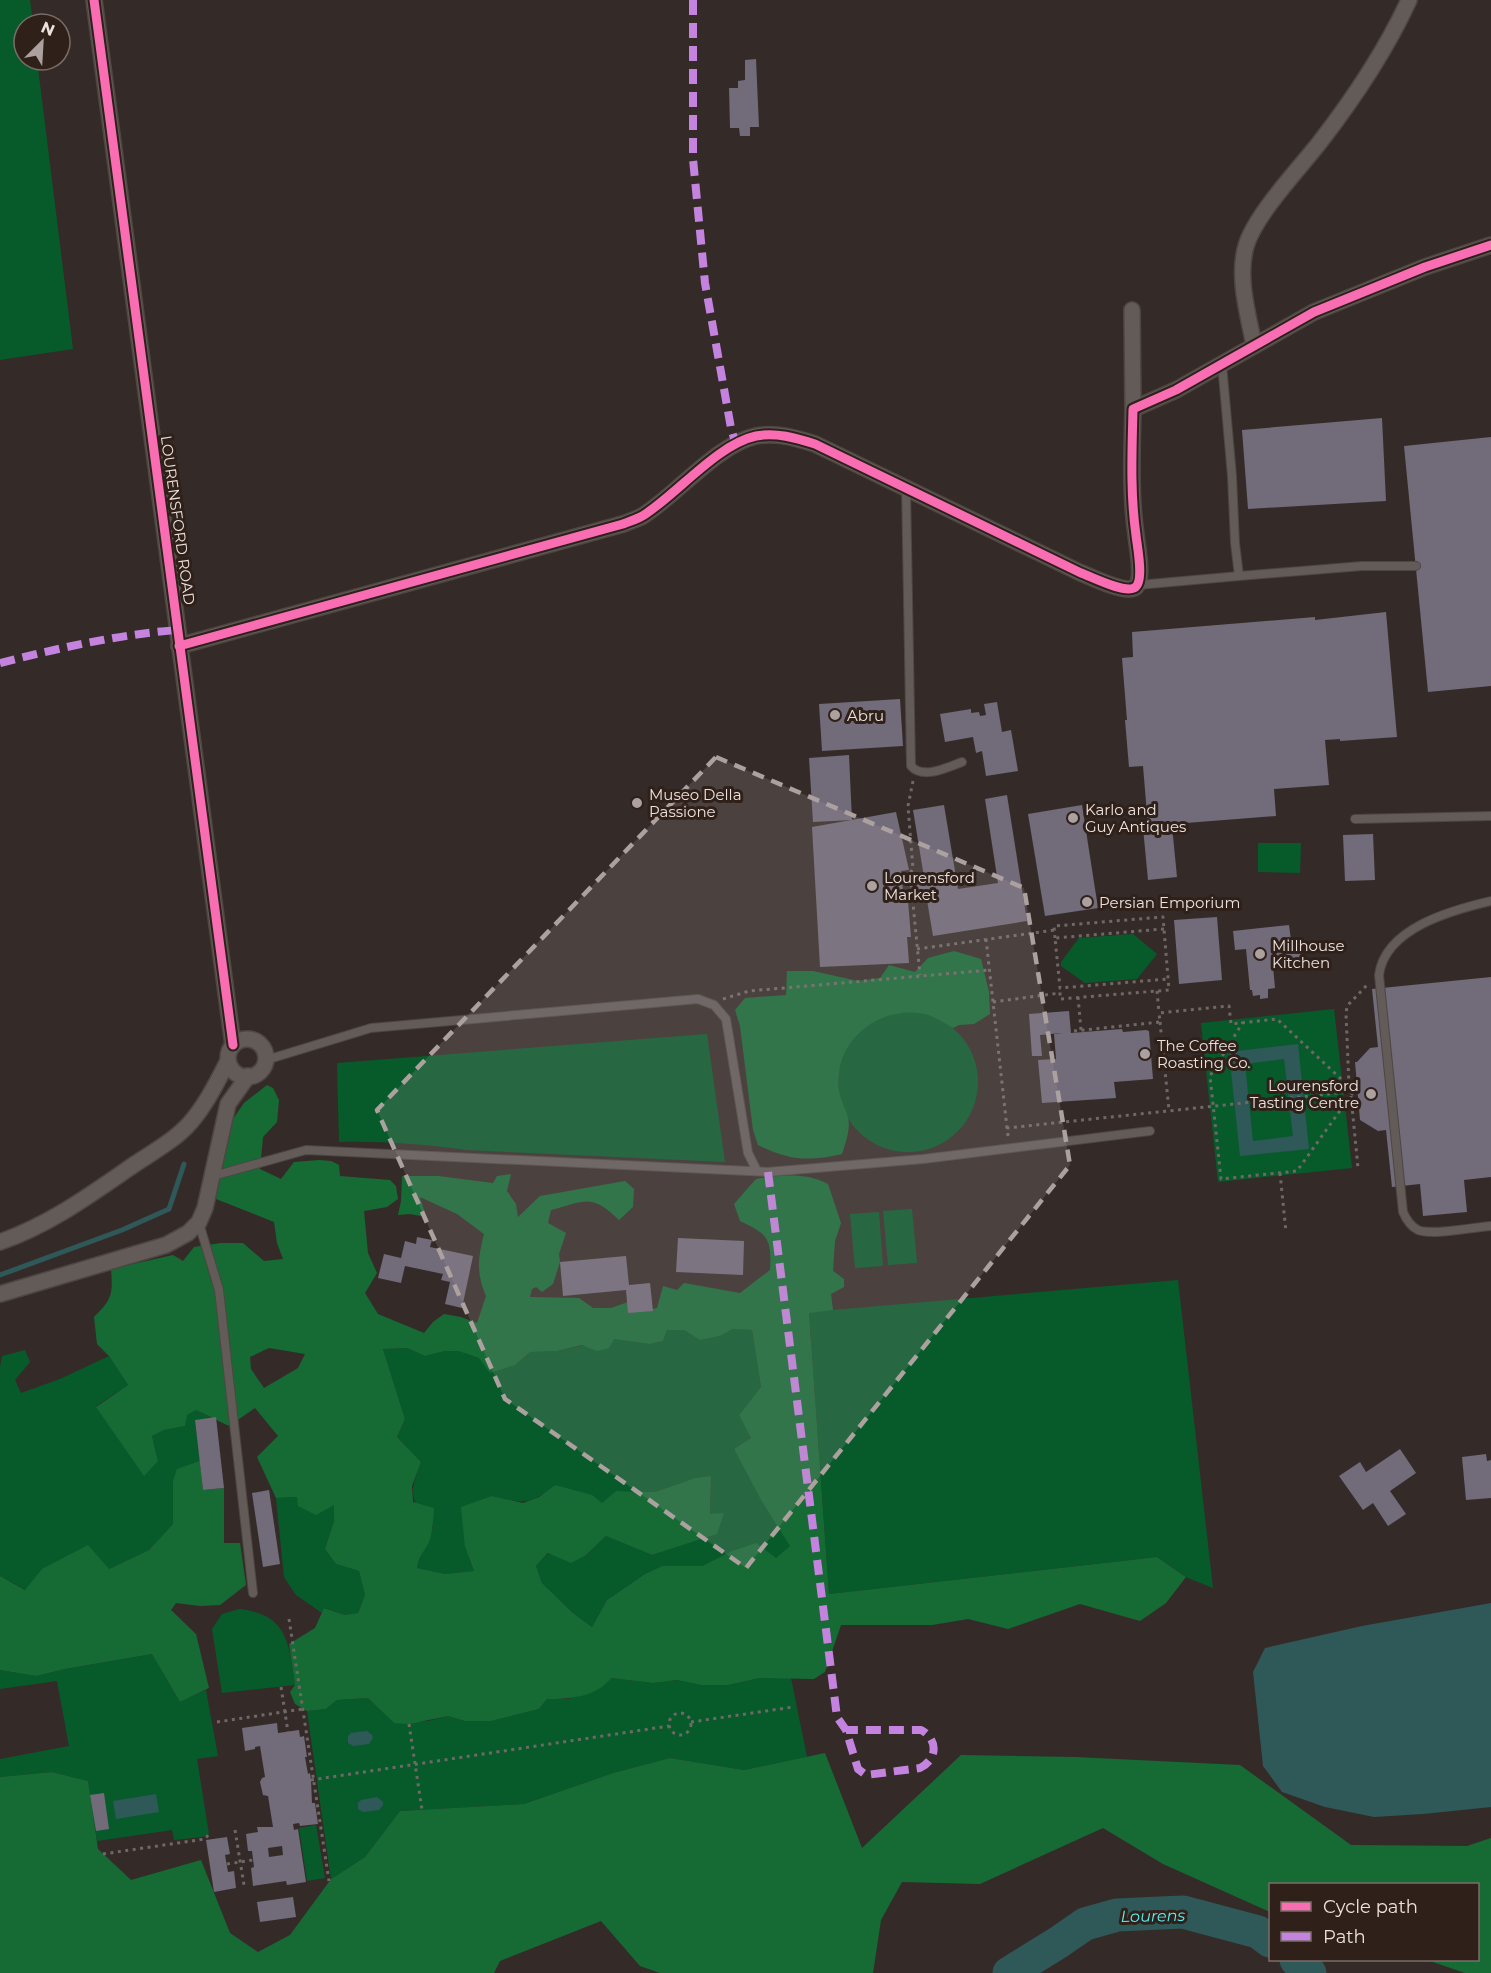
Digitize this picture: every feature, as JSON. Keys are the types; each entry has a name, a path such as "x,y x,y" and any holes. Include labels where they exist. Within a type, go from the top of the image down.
{"street":[{"name":"LOURENSFORD ROAD","path":"94,0 233,1045"},
{"path":"1254,345 1244,278 1244,256 1249,238 1263,214 1322,140 1391,39 1409,0"},
{"path":"1133,409 1176,390 1314,312 1425,267 1491,244"},
{"path":"179,646 623,524 643,516 721,454 757,436 791,437 815,444 1081,573 1128,589 1138,585 1140,566 1133,517 1132,310"},
{"path":"0,1242 41,1224 94,1193 174,1137 190,1123 209,1097 228,1061 229,1051 233,1045 247,1039 254,1040 265,1052 266,1060 263,1068 257,1074 239,1075 228,1061"},
{"path":"0,1294 166,1245 188,1233 199,1222 207,1202 228,1104 248,1076"}],"lane":[{"path":"1222,364 1239,576"},
{"path":"906,488 911,766 915,770 924,772 962,762"},
{"path":"1138,585 1362,567 1416,567"},
{"path":"1354,819 1491,816"},
{"path":"1491,901 1454,911 1405,934 1385,954 1379,972 1403,1212 1410,1224 1427,1232 1491,1226"},
{"path":"266,1060 371,1028 690,999 706,1001 714,1005 726,1019 748,1153 757,1172"},
{"path":"213,1176 306,1150 757,1172 923,1159 1150,1131"},
{"path":"199,1222 219,1290 254,1593"}],"path":[{"path":"915,770 908,806 913,869 910,873 920,975"},
{"path":"1163,917 1169,990 1060,999 1055,930 1054,926 1163,917"},
{"path":"1055,938 1164,929"},
{"path":"917,948 1055,930"},
{"path":"986,939 1009,1148"},
{"path":"714,1005 729,996 749,991 990,970"},
{"path":"1358,1168 1346,1014 1347,1006 1379,972"},
{"path":"1060,988 1168,979"},
{"path":"1156,991 1170,1110"},
{"path":"993,1002 1060,993"},
{"path":"1078,997 1081,1030"},
{"path":"1159,1013 1229,1006 1231,1024 1277,1019 1352,1091"},
{"path":"1074,1031 1160,1022"},
{"path":"1243,1022 1210,1076 1221,1179 1297,1172 1352,1091"},
{"path":"1007,1128 1352,1091"},
{"path":"1280,1173 1286,1232"},
{"path":"289,1619 329,1881"},
{"path":"281,1687 288,1732"},
{"path":"692,1722 793,1707"},
{"path":"217,1722 303,1709"},
{"path":"679,1712 687,1715 692,1722 691,1728 682,1735 671,1731 669,1726 671,1717 679,1712"},
{"path":"409,1724 422,1810"},
{"path":"312,1780 669,1726"},
{"path":"235,1830 243,1885"},
{"path":"103,1854 204,1839 209,1834"},
{"path":"226,1864 253,1860"}],"highlighted area":[{"path":"716,757 1024,888 1070,1165 746,1568 505,1399 377,1110"}],"green space":[{"path":"0,0 30,0 32,12 12,12 12,72 38,72 73,349 0,360"},
{"path":"1258,843 1301,843 1300,873 1258,872"},
{"path":"1133,934 1157,954 1137,979 1085,983 1061,966 1061,962 1079,938"},
{"path":"954,951 981,959 989,992 990,1014 974,1024 959,1025 953,1028 931,1016 913,1013 884,1017 870,1024 849,1045 839,1073 839,1092 849,1122 842,1154 809,1159 789,1157 758,1145 753,1130 740,1026 735,1010 745,998 786,995 787,971 813,971 858,981 880,978 889,965 915,972 928,958"},
{"path":"1334,1009 1352,1168 1218,1182 1201,1023"},
{"path":"908,1012 935,1018 947,1024 957,1033 966,1043 972,1055 978,1082 972,1109 966,1121 957,1131 947,1140 935,1146 908,1152 881,1146 869,1140 859,1131 850,1121 844,1109 838,1082 844,1055 850,1043 859,1033 869,1024 881,1018"},
{"path":"707,1034 725,1162 339,1142 337,1063"},
{"path":"267,1085 273,1088 279,1100 277,1122 263,1137 260,1169 281,1179 294,1162 331,1161 339,1165 340,1176 390,1180 396,1186 398,1199 387,1207 364,1211 368,1253 377,1273 365,1293 378,1314 424,1333 444,1314 477,1323 486,1296 479,1265 484,1234 457,1214 420,1197 426,1217 410,1214 398,1215 402,1176 438,1176 493,1183 497,1176 511,1174 507,1191 516,1204 518,1217 540,1196 625,1181 634,1189 633,1207 619,1220 601,1206 588,1202 551,1210 548,1223 566,1233 559,1254 560,1262 553,1284 542,1292 536,1287 532,1289 530,1297 579,1298 593,1308 611,1308 628,1302 644,1311 657,1308 663,1286 677,1290 684,1283 740,1293 770,1270 769,1244 757,1230 740,1221 734,1204 756,1179 802,1176 828,1184 841,1223 835,1241 833,1271 844,1279 844,1287 831,1294 833,1310 809,1313 829,1594 1157,1557 1186,1577 1166,1603 1140,1621 1080,1604 1008,1629 968,1619 932,1625 841,1625 825,1672 814,1679 760,1678 728,1685 701,1685 677,1680 653,1683 611,1678 591,1693 547,1699 539,1709 491,1721 465,1721 448,1716 409,1724 394,1723 368,1698 337,1700 326,1709 307,1711 295,1704 290,1692 295,1685 289,1644 315,1628 324,1608 345,1615 358,1613 365,1595 359,1571 336,1564 325,1549 334,1521 334,1505 316,1515 298,1506 297,1497 276,1498 257,1457 278,1436 255,1408 229,1426 196,1410 187,1415 185,1426 164,1430 152,1436 158,1461 144,1476 96,1407 128,1385 109,1356 97,1344 94,1317 105,1306 110,1296 111,1269 173,1255 183,1261 194,1247 221,1243 243,1243 264,1261 283,1259 277,1243 274,1222 216,1199 231,1122 244,1103","holes":["733,1329 752,1330 761,1387 739,1415 751,1438 734,1449 761,1500 790,1546 776,1558 756,1543 730,1552 702,1566 662,1566 645,1574 607,1600 592,1627 573,1613 542,1583 536,1566 548,1553 571,1563 586,1555 606,1536 652,1555 717,1534 724,1513 710,1514 711,1476 695,1478 655,1492 616,1491 602,1503 592,1495 555,1485 539,1497 523,1503 492,1496 461,1507 465,1547 474,1571 445,1574 417,1568 420,1557 429,1542 434,1508 413,1502 412,1486 421,1462 397,1437 405,1419 383,1349 407,1348 425,1356 445,1351 458,1351 479,1358 490,1373 515,1365 530,1352 557,1351 582,1345 597,1351 609,1348 614,1339 650,1344 663,1341 667,1330 684,1330 700,1340 720,1336","269,1348 305,1354 298,1368 264,1388 251,1369 250,1357"]},
{"path":"912,1209 917,1263 888,1265 883,1211"},
{"path":"879,1212 883,1266 855,1268 850,1214"},
{"path":"1178,1280 1213,1588 1188,1578 1157,1557 829,1594 809,1312"},
{"path":"733,1329 752,1330 761,1387 739,1415 751,1438 734,1449 761,1500 791,1546 776,1558 730,1552 702,1566 662,1566 645,1574 607,1600 592,1627 573,1613 542,1583 536,1566 549,1553 586,1555 606,1536 652,1555 717,1534 723,1513 710,1515 711,1476 695,1478 655,1492 616,1491 602,1504 555,1485 532,1500 519,1501 492,1496 465,1547 474,1571 445,1574 416,1568 433,1526 414,1497 414,1483 421,1462 397,1437 405,1419 383,1349 407,1348 425,1356 445,1351 458,1351 515,1365 530,1352 557,1351 614,1339 650,1344 663,1341 667,1330 684,1330 700,1340 720,1336"},
{"path":"25,1350 30,1362 15,1380 21,1393 60,1379 109,1356 128,1385 96,1406 158,1461 152,1436 164,1430 185,1426 186,1415 196,1410 212,1418 195,1420 200,1461 173,1481 173,1524 149,1550 109,1569 42,1569 26,1590 0,1576 0,1367 2,1356"},
{"path":"200,1461 203,1490 224,1488 224,1543 240,1543 246,1585 220,1605 200,1606 176,1603 171,1610 196,1634 209,1688 180,1702 152,1654 36,1676 0,1670 0,1576 25,1590 42,1569 88,1545 109,1569 149,1550 173,1524 173,1481 177,1469"},
{"path":"297,1497 334,1505 334,1521 325,1549 336,1564 359,1571 365,1595 358,1613 345,1615 325,1608 322,1613 296,1595 284,1577 276,1498"},
{"path":"239,1609 268,1617 277,1624 288,1644 295,1685 222,1693 212,1629 222,1614"},
{"path":"152,1654 180,1702 206,1690 218,1756 197,1759 209,1834 174,1840 172,1830 97,1841 88,1781 52,1772 0,1777 0,1759 69,1746 57,1681 0,1689 0,1670 36,1676"},
{"path":"611,1678 653,1683 677,1680 701,1685 728,1685 760,1678 791,1678 807,1757 744,1770 670,1758 613,1773 524,1804 400,1811 365,1857 331,1879 307,1711 326,1709 337,1700 368,1698 394,1723 428,1721 448,1716 465,1721 491,1721 539,1709 547,1699 569,1699"},
{"path":"825,1753 862,1848 961,1755 1075,1757 1240,1765 1351,1845 1467,1846 1491,1838 1491,1973 1465,1973 1430,1961 1479,1961 1479,1883 1269,1883 1269,1912 1163,1864 1103,1828 980,1884 902,1882 881,1920 873,1973 660,1973 640,1966 601,1921 500,1961 494,1973 0,1973 0,1777 52,1772 88,1781 98,1849 131,1880 201,1860 230,1933 258,1952 290,1935 331,1879 365,1857 400,1811 524,1804 613,1773 670,1758 744,1770"},
{"path":"316,1825 325,1878 307,1881 299,1828"}],"water":[{"path":"1298,1044 1309,1149 1240,1156 1229,1052","holes":["1284,1059 1293,1136 1253,1141 1245,1064"]},
{"path":"1491,1603 1491,1807 1374,1817 1325,1807 1282,1792 1263,1766 1253,1672 1265,1648 1362,1626"},
{"path":"367,1731 373,1738 369,1744 353,1746 348,1743 348,1736 351,1733"},
{"path":"156,1794 159,1812 116,1819 113,1801"},
{"path":"377,1797 383,1802 379,1810 363,1812 358,1809 358,1803 361,1800"}],"building":[{"path":"756,59 759,127 750,127 750,136 740,136 739,128 730,128 729,88 738,88 738,81 745,80 745,60"},
{"path":"1382,418 1386,501 1248,509 1242,430"},
{"path":"1491,437 1491,686 1428,692 1404,446"},
{"path":"1386,612 1397,737 1325,740 1329,785 1274,789 1276,816 1148,826 1143,766 1129,767 1125,720 1127,720 1122,658 1133,657 1132,632 1315,617 1315,620"},
{"path":"900,699 903,746 822,751 819,704"},
{"path":"997,702 1002,732 1011,730 1018,771 986,776 982,751 976,753 973,737 945,742 940,714 971,709 971,713 979,712 980,716 986,715 984,704"},
{"path":"849,755 852,820 813,822 809,758"},
{"path":"1007,795 1027,921 933,936 926,894 917,896 914,878 924,877 913,810 944,805 958,889 998,883 985,799"},
{"path":"1082,805 1098,908 1045,916 1028,814"},
{"path":"896,812 909,870 901,871 904,902 908,901 911,937 907,937 909,963 820,967 812,827"},
{"path":"1172,826 1177,877 1148,880 1143,828"},
{"path":"1373,834 1375,880 1345,881 1343,835"},
{"path":"1217,917 1222,980 1179,984 1174,920"},
{"path":"1289,925 1291,940 1299,939 1304,963 1273,966 1275,988 1268,989 1268,998 1260,999 1260,995 1253,996 1250,990 1246,949 1235,950 1233,931"},
{"path":"1491,977 1491,1177 1464,1180 1467,1212 1423,1216 1420,1184 1392,1187 1386,1130 1378,1131 1360,1120 1355,1062 1370,1048 1378,1047 1372,989"},
{"path":"1069,1011 1071,1033 1122,1029 1123,1032 1149,1031 1153,1079 1114,1082 1116,1098 1042,1103 1038,1060 1056,1059 1054,1034 1062,1033 1040,1035 1042,1056 1032,1056 1029,1014"},
{"path":"417,1237 432,1240 430,1247 473,1256 462,1308 445,1304 450,1282 441,1280 443,1274 405,1266 401,1283 378,1278 384,1254 401,1258 405,1241 416,1244"},
{"path":"678,1238 744,1241 743,1275 676,1272"},
{"path":"626,1256 629,1285 650,1283 653,1311 628,1313 626,1290 563,1296 560,1262"},
{"path":"216,1417 224,1488 203,1490 195,1420"},
{"path":"1400,1449 1416,1473 1390,1491 1406,1514 1388,1526 1373,1503 1363,1510 1339,1476 1360,1462 1366,1472"},
{"path":"1486,1454 1487,1461 1491,1460 1491,1498 1466,1500 1462,1457"},
{"path":"269,1490 280,1564 263,1567 252,1493"},
{"path":"277,1723 278,1733 299,1730 300,1737 304,1736 312,1803 315,1803 318,1824 300,1826 299,1823 293,1824 294,1830 298,1829 306,1882 287,1885 286,1881 253,1886 252,1851 248,1851 246,1834 258,1832 257,1827 273,1827 268,1796 263,1795 260,1782 265,1777 260,1746 245,1751 242,1728","holes":["282,1846 283,1855 269,1857 268,1848"]},
{"path":"104,1793 109,1829 96,1831 90,1795"},
{"path":"227,1837 230,1854 225,1855 228,1872 234,1871 236,1888 214,1892 206,1840"},
{"path":"293,1897 296,1917 260,1922 257,1902"}],"waterway":[{"path":"0,1275 122,1230 169,1209 184,1164"},
{"name":"Lourens","path":"1009,1973 1085,1924 1117,1915 1183,1912 1258,1932 1269,1940"},
{"name":"Lourens","path":"1297,1961 1310,1973"}],"marked path":[{"path":"693,0 693,159 705,283 736,445"},
{"path":"0,663 88,643 177,630"},
{"path":"768,1172 837,1717 846,1730 858,1769 866,1775 920,1768 930,1760 933,1754 931,1738 921,1730 846,1730"}],"cycle path":[{"path":"94,0 233,1045"},
{"path":"179,646 623,524 642,516 657,506 727,449 742,441 763,435 786,436 815,444 1081,573 1115,587 1134,588 1140,572 1132,488 1133,409 1176,390 1314,312 1425,267 1491,245"}],"place":[{"name":"Abru","path":"835,715"},
{"name":"Museo Della Passione","path":"637,803"},
{"name":"Karlo and Guy Antiques","path":"1073,818"},
{"name":"Lourensford Market","path":"872,886"},
{"name":"Persian Emporium","path":"1087,902"},
{"name":"Millhouse Kitchen","path":"1260,954"},
{"name":"The Coffee Roasting Co.","path":"1145,1054"},
{"name":"Lourensford Tasting Centre","path":"1371,1094"}]}
